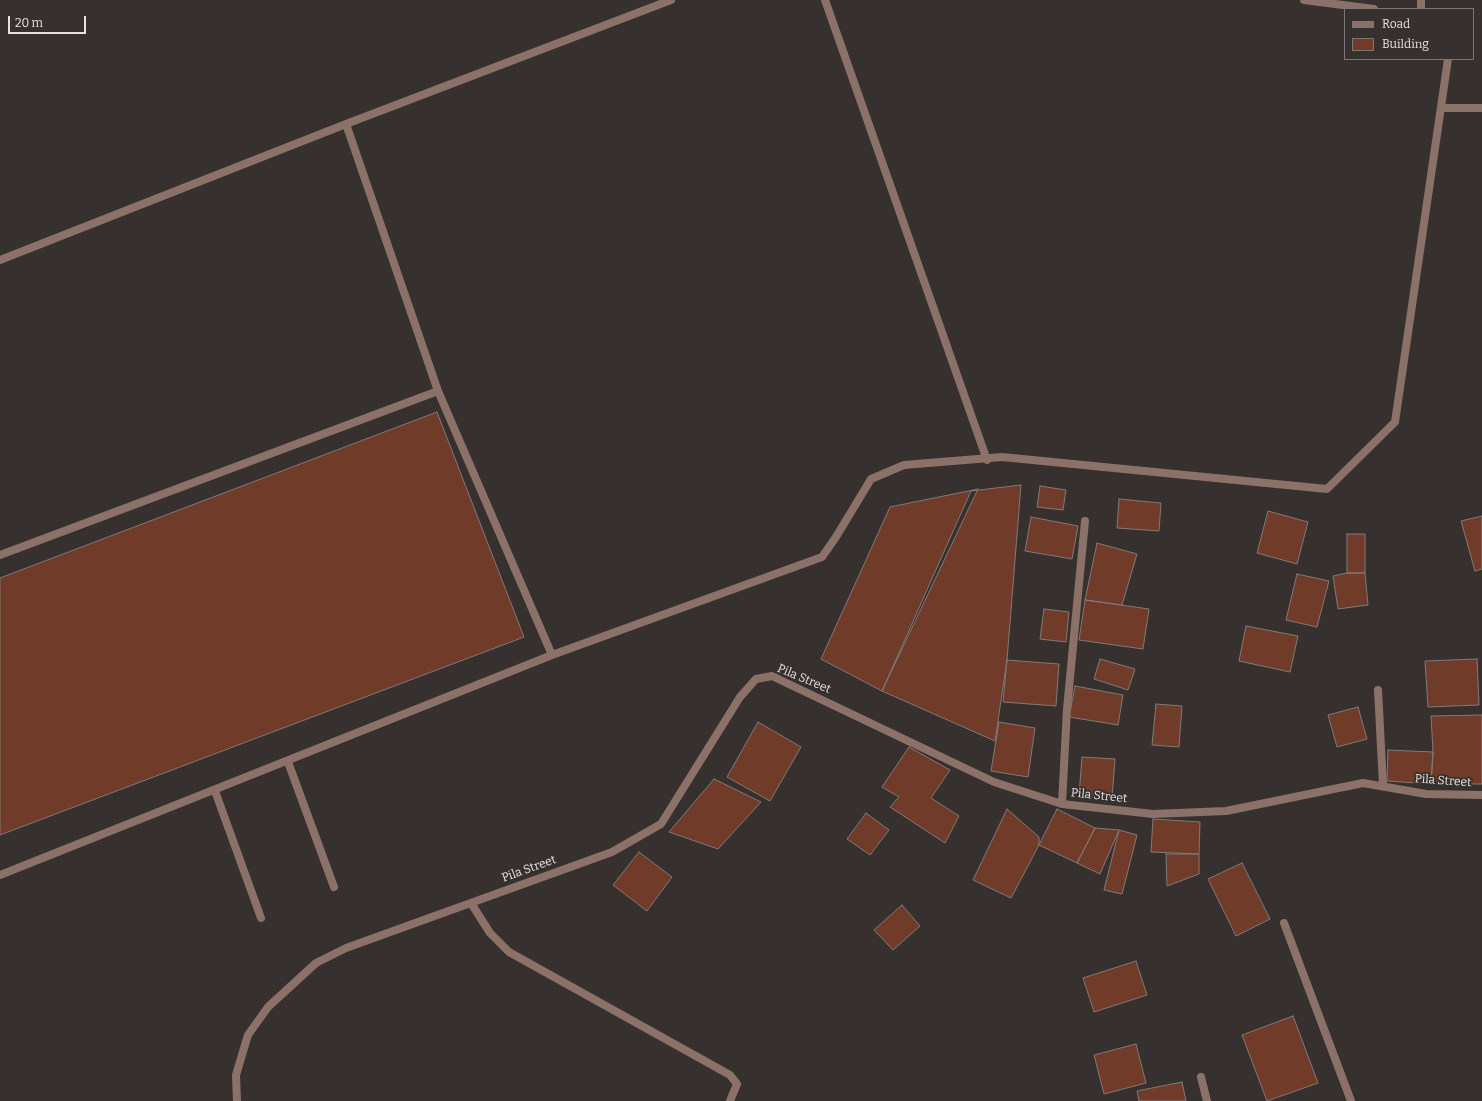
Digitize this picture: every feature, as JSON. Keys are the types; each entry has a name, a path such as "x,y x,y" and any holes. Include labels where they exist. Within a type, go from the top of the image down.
{"street":[{"path":"0,260 346,124 671,0"},
{"path":"825,0 987,460"},
{"path":"1304,0 1366,8"},
{"path":"0,875 288,762 552,655 822,557 872,479 904,465 987,460 1002,457 1327,490 1395,422 1448,60"},
{"path":"1442,108 1482,108"},
{"path":"346,124 438,390 552,655"},
{"path":"0,555 438,390"},
{"path":"1062,804 1067,709 1085,522"},
{"name":"Pila Street","path":"237,1101 236,1075 248,1035 268,1007 316,963 346,948 612,852 661,824 740,697 756,679 772,676 994,782 1062,804 1153,814 1226,811 1364,783 1383,785 1426,794 1482,795"},
{"path":"1378,690 1383,785"},
{"path":"288,762 334,887"},
{"path":"215,791 261,918"},
{"path":"471,903 490,933 509,952 730,1075 737,1084 730,1101"},
{"path":"1284,923 1351,1101"},
{"path":"1201,1077 1207,1101"}],"building":[{"path":"437,412 524,637 0,835 0,578"},
{"path":"1021,485 1007,660 995,741 882,691 971,491"},
{"path":"1040,486 1066,490 1063,510 1037,507"},
{"path":"978,489 882,691 821,659 890,507"},
{"path":"1119,499 1161,503 1159,531 1117,528"},
{"path":"1268,511 1308,522 1297,564 1257,553"},
{"path":"1482,516 1482,569 1475,571 1461,521"},
{"path":"1031,517 1078,526 1072,559 1025,551"},
{"path":"1347,534 1365,534 1365,573 1347,573"},
{"path":"1097,543 1137,554 1122,605 1085,600"},
{"path":"1347,573 1365,573 1368,605 1338,609 1333,576"},
{"path":"1297,574 1329,581 1317,627 1286,620"},
{"path":"1085,600 1149,609 1143,649 1079,640"},
{"path":"1044,609 1069,612 1066,642 1040,639"},
{"path":"1246,626 1298,636 1290,672 1239,661"},
{"path":"1100,659 1135,669 1128,690 1094,679"},
{"path":"1477,659 1479,705 1428,707 1425,661"},
{"path":"1007,660 1059,664 1056,706 1003,702"},
{"path":"1075,686 1123,695 1118,725 1069,717"},
{"path":"1156,704 1182,706 1179,747 1152,745"},
{"path":"1358,707 1367,739 1337,747 1328,715"},
{"path":"1482,715 1482,784 1431,784 1433,752 1431,716"},
{"path":"758,722 801,747 770,801 727,777"},
{"path":"999,722 1035,728 1028,777 991,771"},
{"path":"909,747 950,770 931,798 959,816 945,843 890,807 899,797 882,787"},
{"path":"1388,750 1433,752 1431,784 1387,781"},
{"path":"1082,757 1115,759 1112,799 1079,796"},
{"path":"714,779 761,802 718,849 669,832"},
{"path":"1007,809 1039,837 1039,845 1011,898 973,880"},
{"path":"1057,809 1095,828 1077,863 1039,845"},
{"path":"866,813 889,830 870,855 847,839"},
{"path":"1153,819 1200,822 1199,854 1151,852"},
{"path":"1095,828 1119,830 1100,874 1077,863"},
{"path":"1119,830 1137,835 1122,894 1104,890"},
{"path":"639,852 672,877 647,911 613,885"},
{"path":"1166,854 1199,854 1199,874 1167,886"},
{"path":"1242,863 1270,919 1236,936 1208,879"},
{"path":"902,905 920,926 893,950 874,930"},
{"path":"1136,961 1147,995 1094,1012 1083,978"},
{"path":"1293,1016 1318,1083 1267,1101 1242,1035"},
{"path":"1136,1044 1146,1083 1104,1094 1094,1055"},
{"path":"1182,1082 1186,1101 1139,1101 1137,1091"}]}
